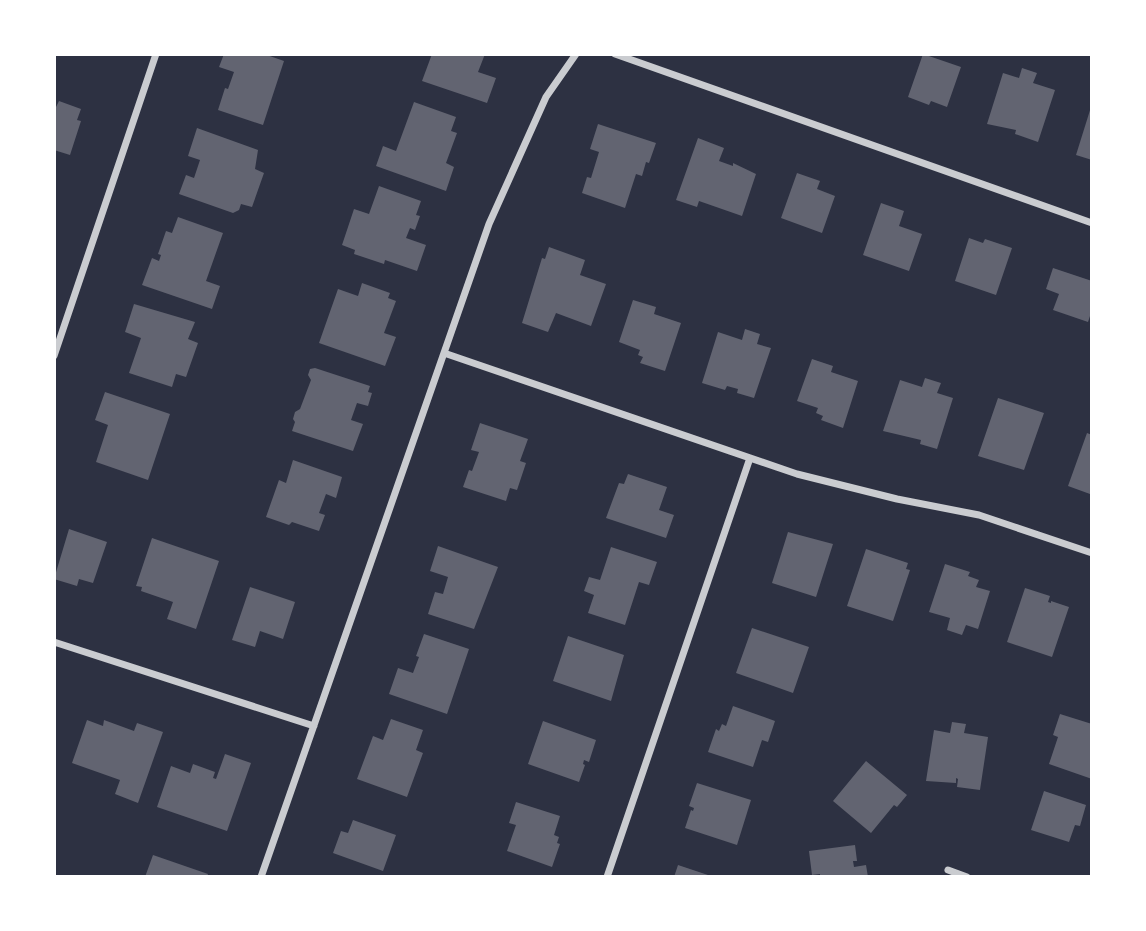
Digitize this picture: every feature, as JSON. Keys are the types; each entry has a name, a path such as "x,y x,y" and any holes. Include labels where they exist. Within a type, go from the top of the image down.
{"street":[{"path":"54,356 156,54"},
{"path":"261,877 489,225 546,97 576,54"},
{"path":"615,54 1092,223"},
{"path":"444,353 797,474 897,499 979,515 1092,553"},
{"path":"607,877 750,458"},
{"path":"54,642 314,726"},
{"path":"948,870 967,877"}],"building":[{"path":"224,54 264,54 284,61 263,125 218,110 234,72 219,67"},
{"path":"432,54 485,54 478,72 496,78 487,103 422,81"},
{"path":"923,54 961,67 947,107 931,101 929,105 908,97"},
{"path":"1022,68 1037,73 1033,83 1055,90 1038,142 1015,134 1016,130 987,124 1003,73 1019,78"},
{"path":"59,101 81,109 77,120 81,121 70,155 54,150 54,111"},
{"path":"414,102 456,117 451,131 457,133 446,163 454,167 446,191 376,166 383,146 396,151"},
{"path":"1092,108 1092,160 1076,155"},
{"path":"598,124 656,143 642,176 636,174 625,208 582,193 587,177 591,178 599,152 590,149"},
{"path":"197,128 258,150 255,169 264,173 252,207 241,204 239,210 233,213 179,194 186,175 194,178 200,160 188,156"},
{"path":"698,138 724,148 719,161 733,166 733,163 756,174 742,216 699,201 697,207 676,200"},
{"path":"797,173 820,181 817,189 835,196 822,233 781,218"},
{"path":"379,186 421,201 415,230 410,228 406,238 426,245 417,271 385,260 384,264 354,254 355,250 342,245 354,209 369,214"},
{"path":"881,203 904,211 899,226 922,234 909,271 863,255"},
{"path":"178,217 223,233 206,281 220,286 212,309 142,285 152,258 159,261 161,255 158,254 166,231 172,233"},
{"path":"969,238 983,243 985,239 1012,248 996,295 955,281"},
{"path":"549,247 585,260 580,275 606,284 591,326 556,313 548,332 522,323 542,258 545,259"},
{"path":"1053,268 1092,281 1092,310 1088,322 1053,310 1059,294 1046,289"},
{"path":"362,283 390,293 388,298 396,301 384,333 396,337 385,366 319,343 338,289 358,296"},
{"path":"633,300 656,307 654,314 681,323 665,371 640,363 643,357 638,355 640,350 619,342"},
{"path":"134,304 195,322 188,339 198,343 186,377 176,374 172,387 129,373 141,338 125,332"},
{"path":"745,329 760,334 757,344 771,348 754,398 737,393 738,389 727,386 725,390 702,383 718,332 742,340"},
{"path":"812,359 833,366 831,372 858,381 843,428 821,420 823,416 816,413 818,408 797,401"},
{"path":"315,368 370,386 368,392 372,393 368,406 357,403 351,420 363,424 353,451 292,431 295,412 300,409 311,380 308,375 310,369"},
{"path":"925,378 941,383 937,393 953,398 937,449 920,444 921,440 883,431 900,380 922,387"},
{"path":"105,392 170,414 148,480 96,462 108,425 95,420"},
{"path":"998,398 1044,413 1024,470 978,456"},
{"path":"480,423 528,439 520,461 526,463 517,490 510,488 506,501 463,487 479,452 471,450"},
{"path":"1087,433 1092,435 1090,494 1068,486"},
{"path":"293,460 342,477 336,498 326,494 319,513 325,515 319,531 266,517 279,480 286,483"},
{"path":"628,474 667,487 659,510 674,515 666,538 606,518 619,483 624,484"},
{"path":"69,529 107,542 93,583 79,579 77,586 54,579"},
{"path":"788,532 833,544 816,597 772,583"},
{"path":"152,538 219,561 196,629 167,619 173,602 141,591 142,587 136,586"},
{"path":"438,546 498,567 474,629 428,614 435,592 443,594 448,577 430,571"},
{"path":"611,547 657,562 649,585 639,582 625,625 588,613 594,595 584,591 589,577 600,580"},
{"path":"866,549 908,563 906,569 910,570 893,621 847,606"},
{"path":"945,564 970,572 968,576 979,580 976,587 990,591 978,629 966,625 962,635 947,630 950,618 929,612"},
{"path":"250,587 295,602 283,639 260,631 255,647 232,640"},
{"path":"1025,588 1050,596 1048,602 1069,607 1052,657 1007,642"},
{"path":"752,628 809,647 793,693 736,673"},
{"path":"424,634 469,649 447,714 389,694 398,668 413,673"},
{"path":"568,636 624,655 611,701 553,681"},
{"path":"733,706 775,721 768,742 762,740 753,767 708,752 716,729 719,731 722,724 726,726"},
{"path":"1060,714 1092,724 1092,779 1049,764 1058,737 1053,735"},
{"path":"391,719 423,730 416,750 423,753 407,797 357,779 373,736 383,740"},
{"path":"87,720 103,726 104,720 134,731 137,723 163,732 138,803 115,794 120,780 72,763"},
{"path":"543,721 596,740 589,762 584,760 579,782 528,764"},
{"path":"952,722 966,724 964,733 988,737 980,790 957,787 956,778 956,783 926,781 934,730 950,733"},
{"path":"225,754 251,763 227,831 157,807 171,766 190,773 193,764 215,772 213,778 216,779"},
{"path":"866,761 907,795 897,807 894,805 871,833 833,801"},
{"path":"697,783 751,800 737,845 685,828 694,808 689,806"},
{"path":"1044,791 1086,805 1080,826 1075,825 1069,842 1031,830"},
{"path":"516,802 560,816 554,835 559,837 557,843 560,844 552,867 507,851 516,825 509,823"},
{"path":"353,820 396,835 383,871 333,853 341,831 348,833"},
{"path":"855,845 857,861 853,861 854,867 866,865 868,877 812,875 809,851"},
{"path":"153,855 208,874 207,877 145,877"},
{"path":"678,865 711,876 711,877 674,877"}]}
